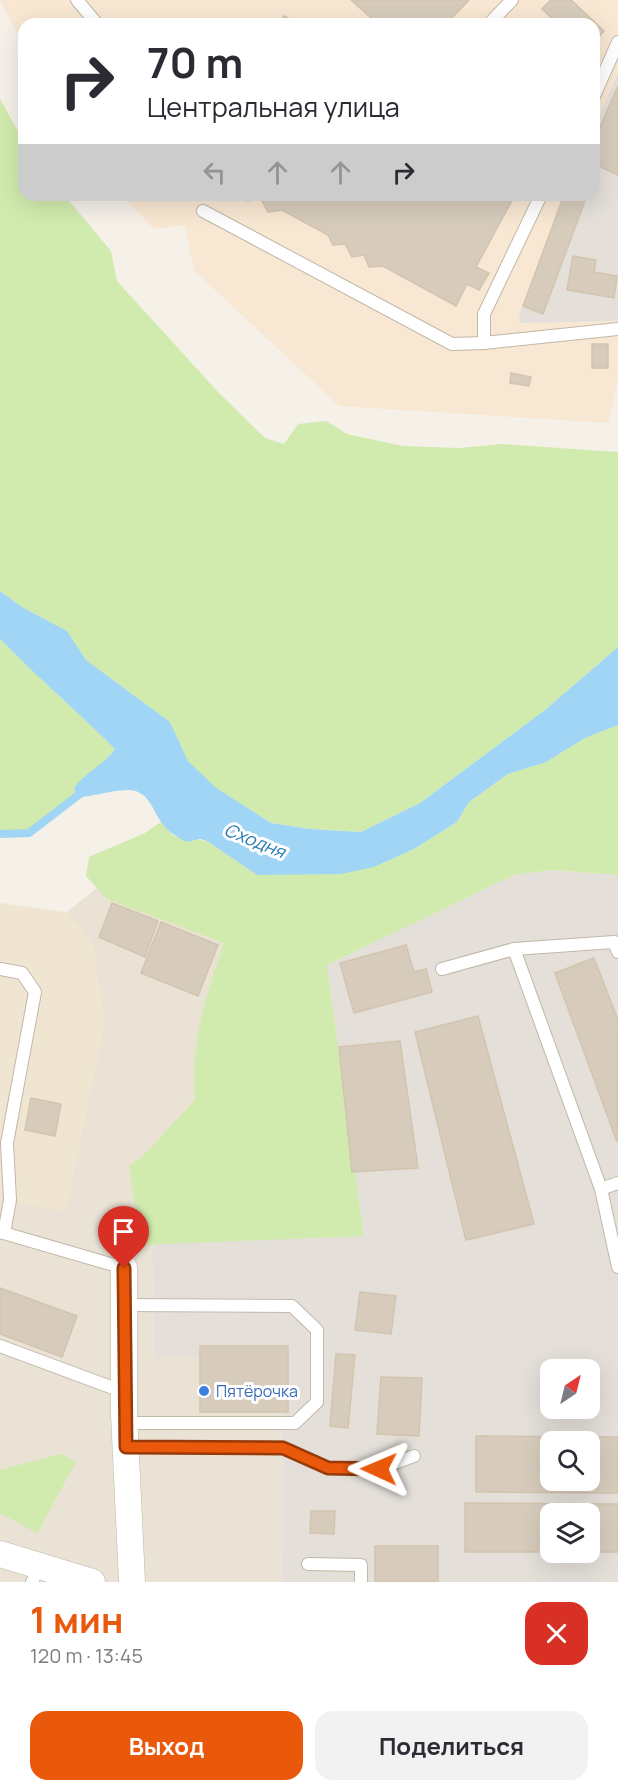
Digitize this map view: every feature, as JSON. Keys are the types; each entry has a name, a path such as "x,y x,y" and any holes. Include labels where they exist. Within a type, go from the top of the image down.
{"street":[{"path":"124,1268 125,1435 132,1582"},
{"path":"0,1554 36,1575 92,1582"}],"lane":[{"path":"77,0 92,18"},
{"path":"495,18 512,0"},
{"path":"600,82 618,42"},
{"path":"484,343 483,314 539,201"},
{"path":"203,211 452,344 484,343 618,329"},
{"path":"442,969 514,949 614,942 618,952"},
{"path":"514,949 601,1189 618,1267"},
{"path":"0,969 22,973 35,992 4,1142 10,1200 2,1232 124,1268"},
{"path":"601,1189 618,1183"},
{"path":"124,1305 292,1306 317,1330 317,1401 295,1423 125,1435"},
{"path":"0,1346 124,1392"},
{"path":"125,1435 283,1448 328,1468 379,1469 414,1456"},
{"path":"308,1564 361,1565 361,1582"}],"shaded area":[{"path":"0,0 618,0 618,74 600,114 600,18 18,18 18,34"},
{"path":"618,74 618,321 520,323 519,315 562,201 600,201 600,114"},
{"path":"128,201 562,201 519,315 520,323 618,321 618,376 609,423 339,406 194,270 185,225 154,229"},
{"path":"552,870 618,875 618,1582 282,1582 283,1412 288,1347 200,1346 200,1358 155,1358 153,1244 364,1236 327,965 514,875"},
{"path":"102,884 232,935 364,1236 283,1436 282,1582 0,1582 0,1198 66,1211 93,944 67,912"},
{"path":"0,903 67,912 93,943 105,1023 66,1212 0,1198"}],"green space":[{"path":"0,99 18,131 18,201 69,201 111,251 117,281 218,392 265,438 284,444 298,424 326,421 347,434 403,446 459,448 502,444 618,452 618,647 545,710 420,803 361,832 310,829 271,823 215,787 188,762 170,722 86,660 67,631 22,607 0,591"},
{"path":"0,639 115,749 74,788 76,794 63,809 29,833 0,834"},
{"path":"618,725 618,875 552,870 514,875 327,965 364,1236 141,1245 129,1165 141,1158 195,1100 197,1040 211,981 224,943 107,899 86,876 89,857 145,833 161,822 174,836 207,841 257,875 374,867 414,849 457,822 469,802 508,774 546,762 585,738"},
{"path":"61,1454 76,1462 37,1533 0,1513 0,1470"}],"water":[{"name":"Сходня","path":"0,591 22,607 67,631 86,660 170,722 188,761 215,787 271,823 310,829 361,832 420,803 545,710 618,647 618,725 585,738 546,762 508,774 469,802 457,822 414,849 374,867 341,874 257,875 207,841 200,839 186,842 176,836 163,825 149,801 141,793 129,790 82,797 76,794 74,788 78,782 106,760 115,749 0,639"}],"building":[{"path":"351,0 469,0 452,18 371,18"},
{"path":"551,0 571,0 590,18 552,18 542,9"},
{"path":"618,86 618,175 600,167 600,127"},
{"path":"262,201 512,201 476,267 489,273 479,290 467,284 456,306 383,266 369,267 364,255 352,257 345,244 333,245 328,235 282,210 268,212"},
{"path":"562,201 585,201 543,314 523,306"},
{"path":"573,256 596,260 594,272 617,276 614,298 567,290"},
{"path":"592,344 608,344 608,368 592,368"},
{"path":"511,373 531,377 529,386 510,383"},
{"path":"112,903 158,921 145,957 99,937"},
{"path":"161,922 218,945 198,996 141,973"},
{"path":"406,945 414,972 426,969 432,992 354,1013 340,963"},
{"path":"594,958 618,1020 617,1142 555,973"},
{"path":"478,1016 534,1224 466,1240 415,1032"},
{"path":"400,1041 418,1168 352,1172 339,1047"},
{"path":"31,1098 61,1104 55,1136 25,1130"},
{"path":"0,1288 77,1316 62,1357 0,1334"},
{"path":"360,1292 396,1296 391,1334 355,1330"},
{"path":"200,1346 288,1346 288,1412 200,1412"},
{"path":"336,1354 355,1355 348,1428 330,1426"},
{"path":"381,1377 422,1378 419,1436 377,1434"},
{"path":"476,1436 540,1436 540,1491 600,1491 600,1437 618,1437 618,1493 476,1492"},
{"path":"465,1503 540,1503 540,1552 465,1552"},
{"path":"600,1504 618,1504 618,1552 600,1552"},
{"path":"311,1511 335,1511 334,1534 310,1533"},
{"path":"375,1546 438,1546 438,1582 375,1582"}],"waterway":[{"path":"0,834 29,833 85,790"}],"place":[{"name":"Пятёрочка","path":"204,1391"}],"route":[{"path":"124,1268 126,1447 283,1448 328,1468 379,1469"}]}
